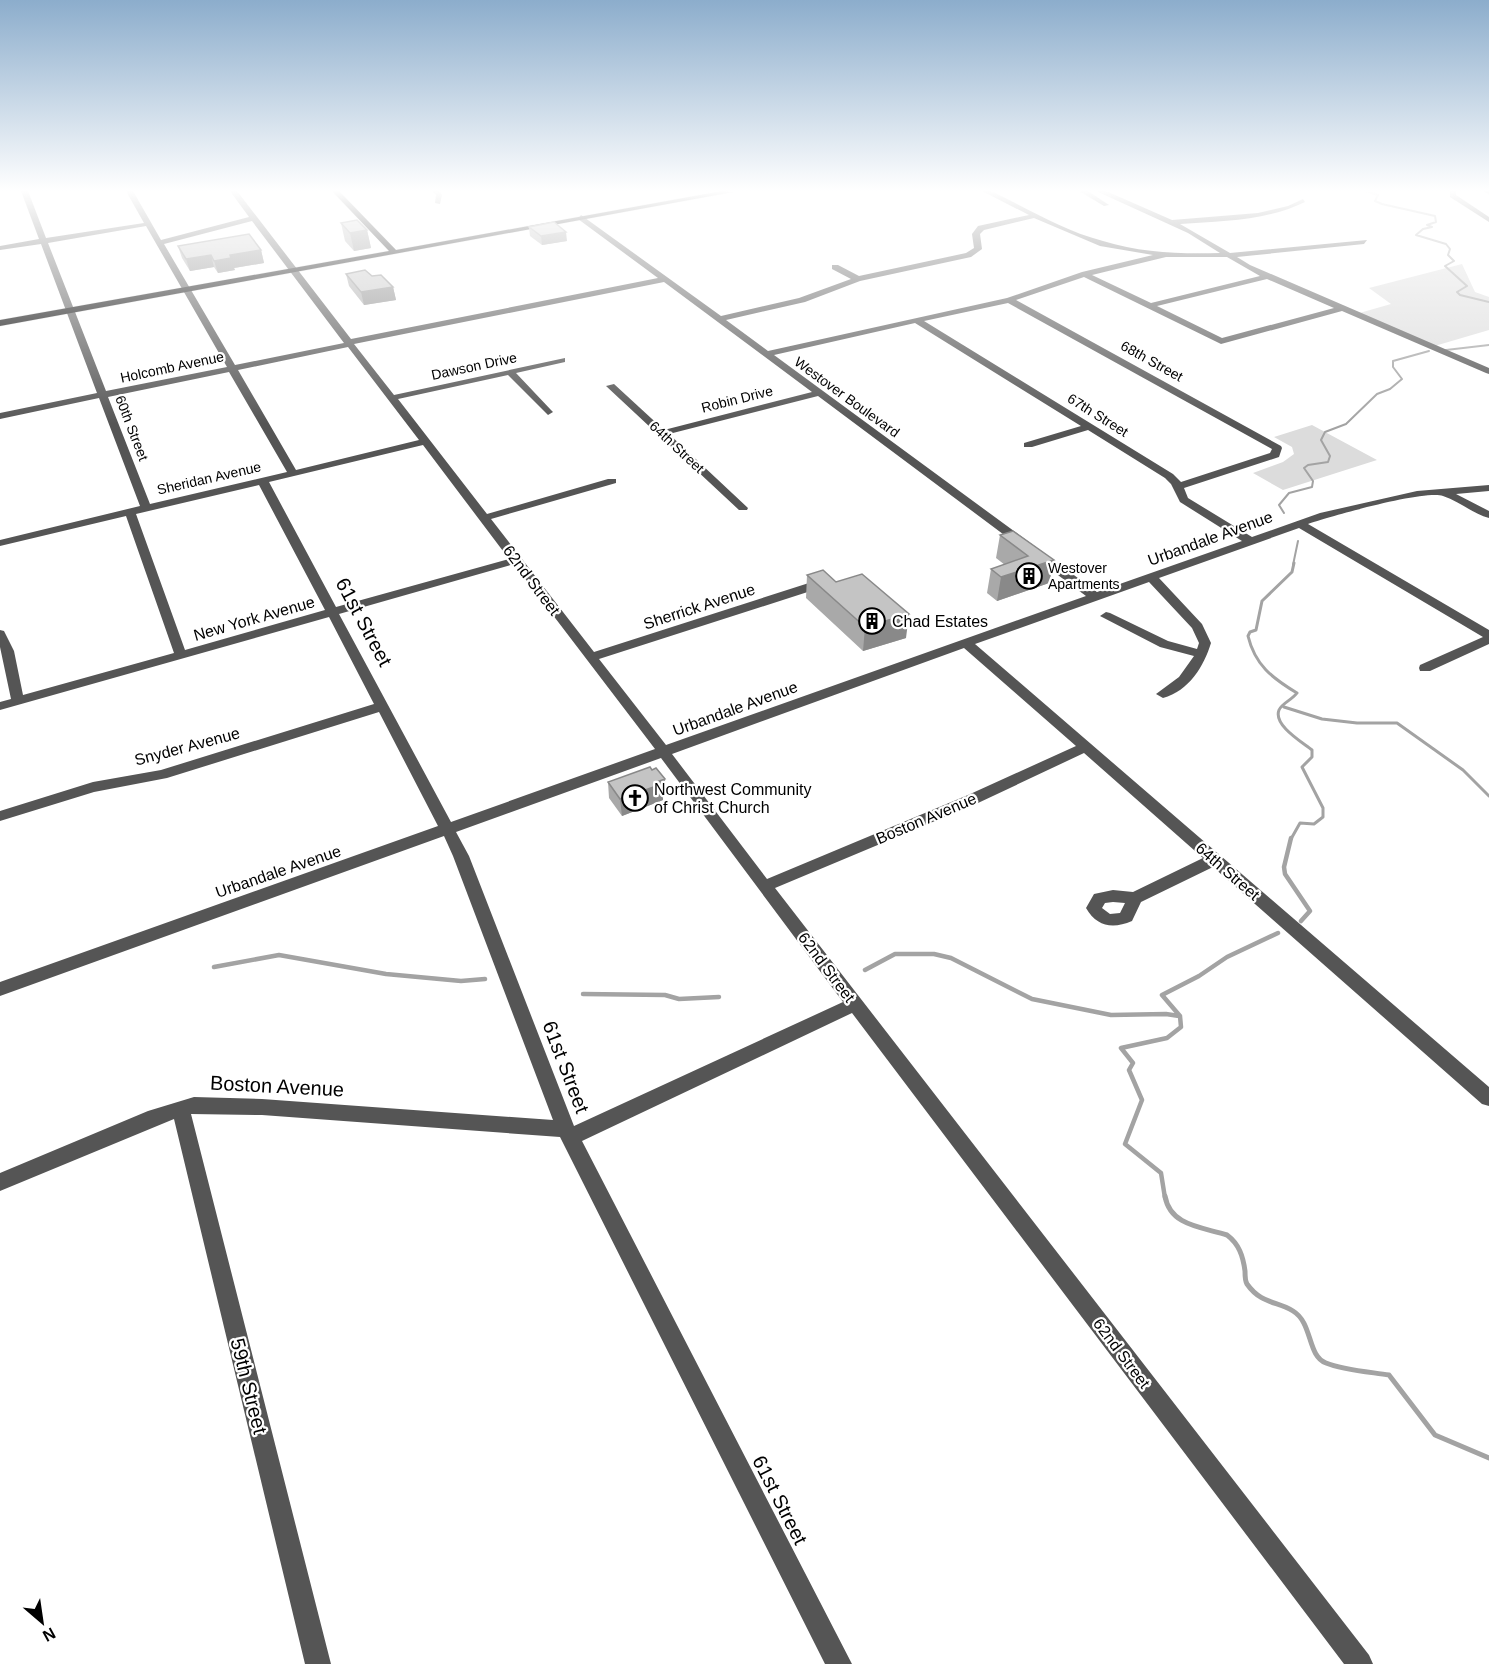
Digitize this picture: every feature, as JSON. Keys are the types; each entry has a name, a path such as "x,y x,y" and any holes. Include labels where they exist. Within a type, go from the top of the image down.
{"main road":[{"path":"0,321 292,269"}],"street":[{"name":"60th Street","path":"55,269 146,508"},
{"path":"174,269 293,473"},
{"name":"62nd Street","path":"292,269 1360,1664"},
{"name":"Westover Boulevard","path":"651,269 1097,598"},
{"path":"838,269 858,279"},
{"path":"720,319 802,300 858,279 906,269"},
{"path":"766,354 1009,300 1085,274 1108,269"},
{"path":"1254,269 1489,371"},
{"path":"1085,274 1221,340 1342,308"},
{"path":"1149,306 1268,276"},
{"name":"Holcomb Avenue","path":"0,416 665,279"},
{"name":"68th Street","path":"1009,300 1268,441 1278,451 1268,458 1180,486"},
{"name":"67th Street","path":"917,321 1169,476 1180,486 1180,495 1184,500 1252,542"},
{"name":"Dawson Drive","path":"392,398 562,360"},
{"path":"510,372 548,412"},
{"name":"64th Street","path":"611,386 743,508"},
{"name":"Robin Drive","path":"662,433 819,393"},
{"path":"1028,445 1088,427"},
{"name":"Sheridan Avenue","path":"0,543 425,442"},
{"name":"61st Street","path":"262,480 461,856 568,1133 839,1664"},
{"path":"484,518 612,481"},
{"name":"Urbandale Avenue","path":"0,989 1300,524 1355,507 1442,491 1489,488"},
{"path":"1442,491 1489,515"},
{"path":"130,512 181,656"},
{"path":"1300,524 1489,637"},
{"name":"New York Avenue","path":"0,706 517,560"},
{"path":"1152,578 1198,627 1205,643 1202,654 1187,678 1178,686 1162,694"},
{"name":"Sherrick Avenue","path":"591,657 816,585"},
{"path":"1107,616 1136,628 1151,639 1202,654"},
{"path":"0,634 8,651 18,701"},
{"path":"1425,668 1489,637"},
{"name":"64th Street","path":"967,644 1489,1098"},
{"name":"Snyder Avenue","path":"0,816 93,787 162,774 383,706"},
{"name":"Boston Avenue","path":"765,886 973,800 1086,747"},
{"path":"1135,898 1215,859"},
{"name":"Boston Avenue","path":"0,1182 181,1109 209,1103 568,1133 855,1004"},
{"name":"59th Street","path":"181,1109 318,1664"}],"shaded area":[{"path":"1444,269 1464,269 1475,292 1489,297 1489,330 1434,348 1356,314 1391,304 1369,288"},
{"path":"1312,425 1377,460 1283,490 1253,473 1283,462 1294,454 1292,447 1274,437"}],"building":[{"path":"365,270 372,276 381,275 393,287 361,292 346,274"},
{"path":"1013,531 1054,560 1001,577 991,569 1028,556 1000,535"},
{"path":"823,570 836,582 862,574 909,614 865,627 807,575"},
{"path":"650,767 652,770 656,768 665,779 659,781 662,784 620,799 608,782"}],"waterway":[{"path":"1448,269 1467,286 1457,292 1460,295 1489,302"},
{"path":"1446,350 1489,345"},
{"path":"1284,513 1279,505 1289,493 1312,487 1313,481 1304,468 1308,465 1328,462 1330,456 1321,440 1325,432 1346,424 1377,394 1390,389 1402,379 1393,367 1393,361 1429,351"},
{"path":"1293,565 1298,541"},
{"path":"1291,839 1300,823 1314,824 1323,817 1323,808 1302,767 1312,757 1312,750 1290,733 1278,716 1280,708 1297,693 1266,670 1255,655 1248,636 1250,632 1256,630 1262,601 1292,572 1294,563"},
{"path":"1284,707 1322,719 1357,723 1397,723 1463,770 1489,796"},
{"path":"1291,838 1284,867 1285,874 1310,911 1301,921"},
{"path":"1165,1198 1161,1173 1125,1144 1142,1100 1129,1070 1133,1063 1121,1048 1167,1038 1181,1027 1180,1016 1162,995 1199,976 1227,957 1278,933"},
{"path":"865,970 895,954 934,954 951,958 1032,999 1111,1015 1166,1014 1179,1016"},
{"path":"214,967 279,955 386,974 461,981 485,979"},
{"path":"583,994 665,995 679,999 719,997"},
{"path":"1165,1196 1173,1214 1180,1219 1188,1224 1227,1235 1231,1239 1242,1255 1247,1284 1258,1295 1299,1316 1320,1359 1340,1367 1389,1375 1435,1435 1489,1458"}],"place":[{"name":"Westover Apartments","path":"1029,576"},
{"name":"Chad Estates","path":"872,621"},
{"name":"Northwest Community of Christ Church","path":"635,798"}]}
